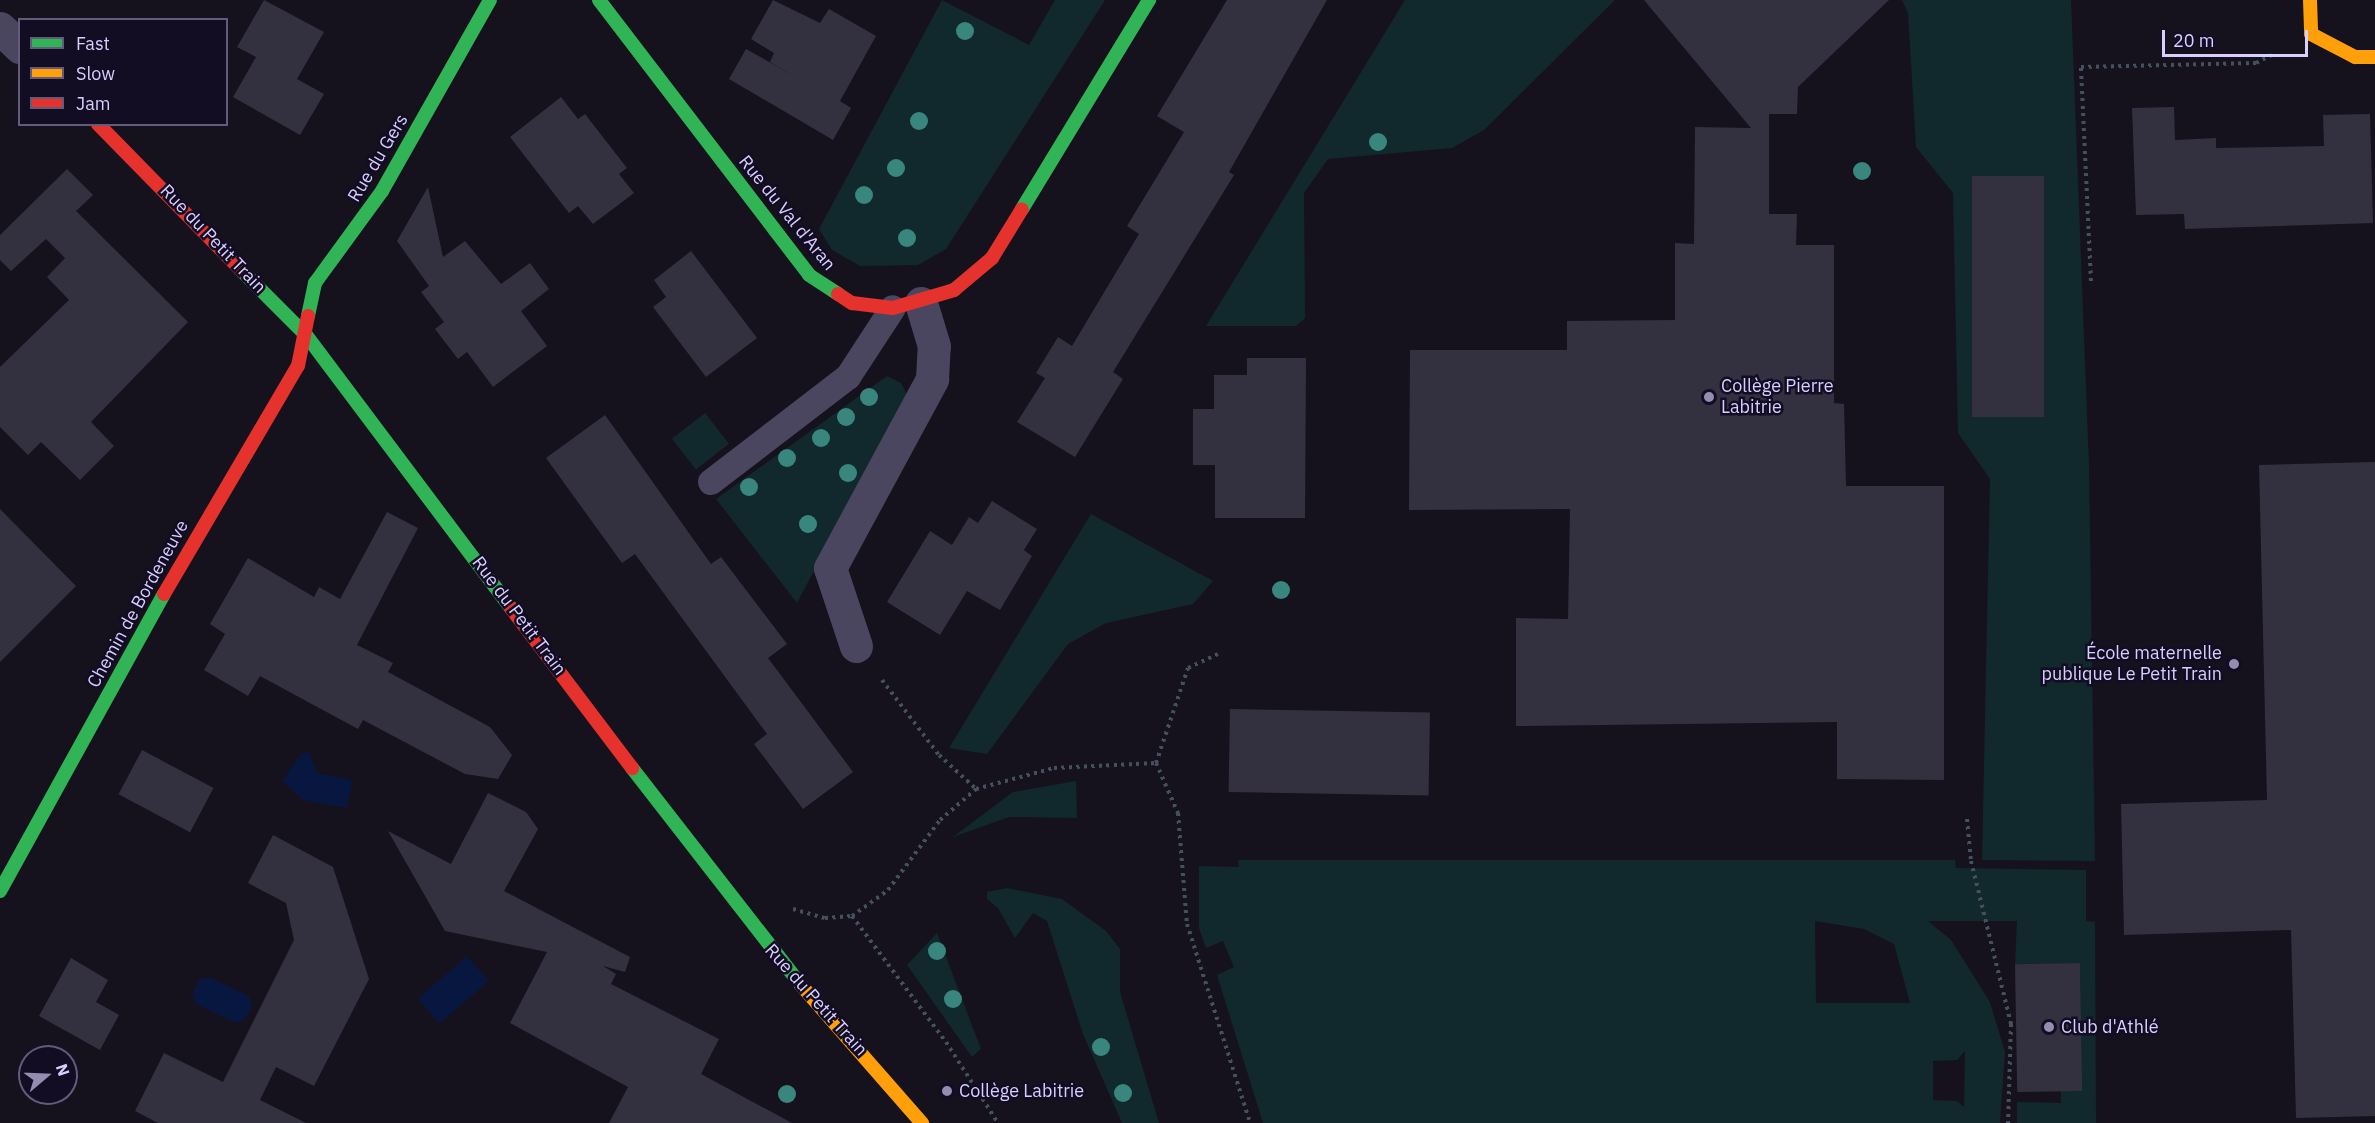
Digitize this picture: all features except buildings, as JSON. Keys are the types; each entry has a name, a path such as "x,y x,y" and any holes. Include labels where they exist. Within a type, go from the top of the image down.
{"street":[{"name":"Rue du Gers","path":"306,335 315,283 382,191 490,0"},
{"name":"Rue du Val d'Aran","path":"599,0 809,275 852,303 907,306 954,290 992,258 1149,0"},
{"path":"2310,0 2312,33 2355,57 2375,57"},
{"path":"0,28 18,45"},
{"name":"Rue du Petit Train","path":"100,126 306,335 758,936 922,1123"},
{"path":"856,646 830,568 932,380 934,346 907,306"},
{"name":"Chemin de Bordeneuve","path":"0,891 231,472 297,366 306,335"}],"lane":[{"path":"711,482 848,377 907,306"}],"path":[{"path":"2091,281 2081,67 2256,63 2312,33"},
{"path":"856,646 939,755 976,789"},
{"path":"1218,654 1188,668 1156,763 1178,813 1187,924 1250,1123"},
{"path":"998,1123 946,1042 852,916 888,890 940,820 976,789 1054,768 1156,763"},
{"path":"1967,819 1971,861 2011,1024 2008,1123"}],"green space":[{"path":"942,0 1029,45 1055,0 1105,0 946,249 918,265 860,266 832,250 819,229"},
{"path":"1405,0 1615,0 1484,130 1452,148 1328,159 1304,193 1305,318 1296,326 1206,326"},
{"path":"1902,0 2071,0 2089,466 2095,861 1982,860 1990,479 1958,433 1953,193 1916,147 1908,13"},
{"path":"887,376 901,383 907,395 797,603 716,499"},
{"path":"705,413 729,444 696,470 672,439"},
{"path":"1091,514 1213,581 1193,604 1106,623 1068,644 987,754 949,748"},
{"path":"1076,781 1077,818 1009,817 953,837 1013,792"},
{"path":"1238,860 1955,860 1956,868 2086,870 2086,921 2095,922 2096,1123 2017,1123 2017,1102 2061,1103 2061,1091 2082,1091 2080,963 2015,964 2017,921 1928,921 1951,940 1990,1002 2005,1052 2000,1123 1263,1123 1217,975 1234,967 1223,941 1206,948 1199,928 1199,866 1239,867","holes":["1815,921 1864,929 1894,944 1910,1003 1816,1003","1965,1051 1964,1107 1957,1101 1933,1100 1933,1061 1957,1060"]},
{"path":"1007,888 1062,899 1106,931 1120,949 1120,992 1159,1123 1122,1123 1083,1034 1047,921 1033,913 1015,938 998,908 987,899 987,892"},
{"path":"937,933 981,1049 972,1057 907,965"}],"water":[{"path":"309,752 317,773 352,780 347,808 303,800 282,781 300,755"},
{"path":"467,956 489,981 440,1024 418,999"},
{"path":"209,977 249,996 252,1006 245,1019 236,1023 196,1004 192,994 199,980"}],"traffic: fast":[{"path":"308,316 315,283 382,191 490,0"},
{"path":"599,0 809,275 838,294"},
{"path":"1022,209 1149,0"},
{"path":"243,272 306,335 511,608"},
{"path":"0,891 164,594"},
{"path":"632,768 801,985"}],"traffic: slow":[{"path":"2310,0 2311,34 2355,57 2375,57"},
{"path":"801,985 922,1123"}],"traffic: jam":[{"path":"100,126 243,272"},
{"path":"838,294 852,303 893,308 954,290 992,258 1022,209"},
{"path":"164,594 298,366 308,316"},
{"path":"511,608 632,768"}],"place":[{"name":"Collège Pierre Labitrie","path":"1709,397"},
{"name":"École maternelle publique Le Petit Train","path":"2234,664"},
{"name":"Club d'Athlé","path":"2049,1027"},
{"name":"Collège Labitrie","path":"947,1091"}]}
